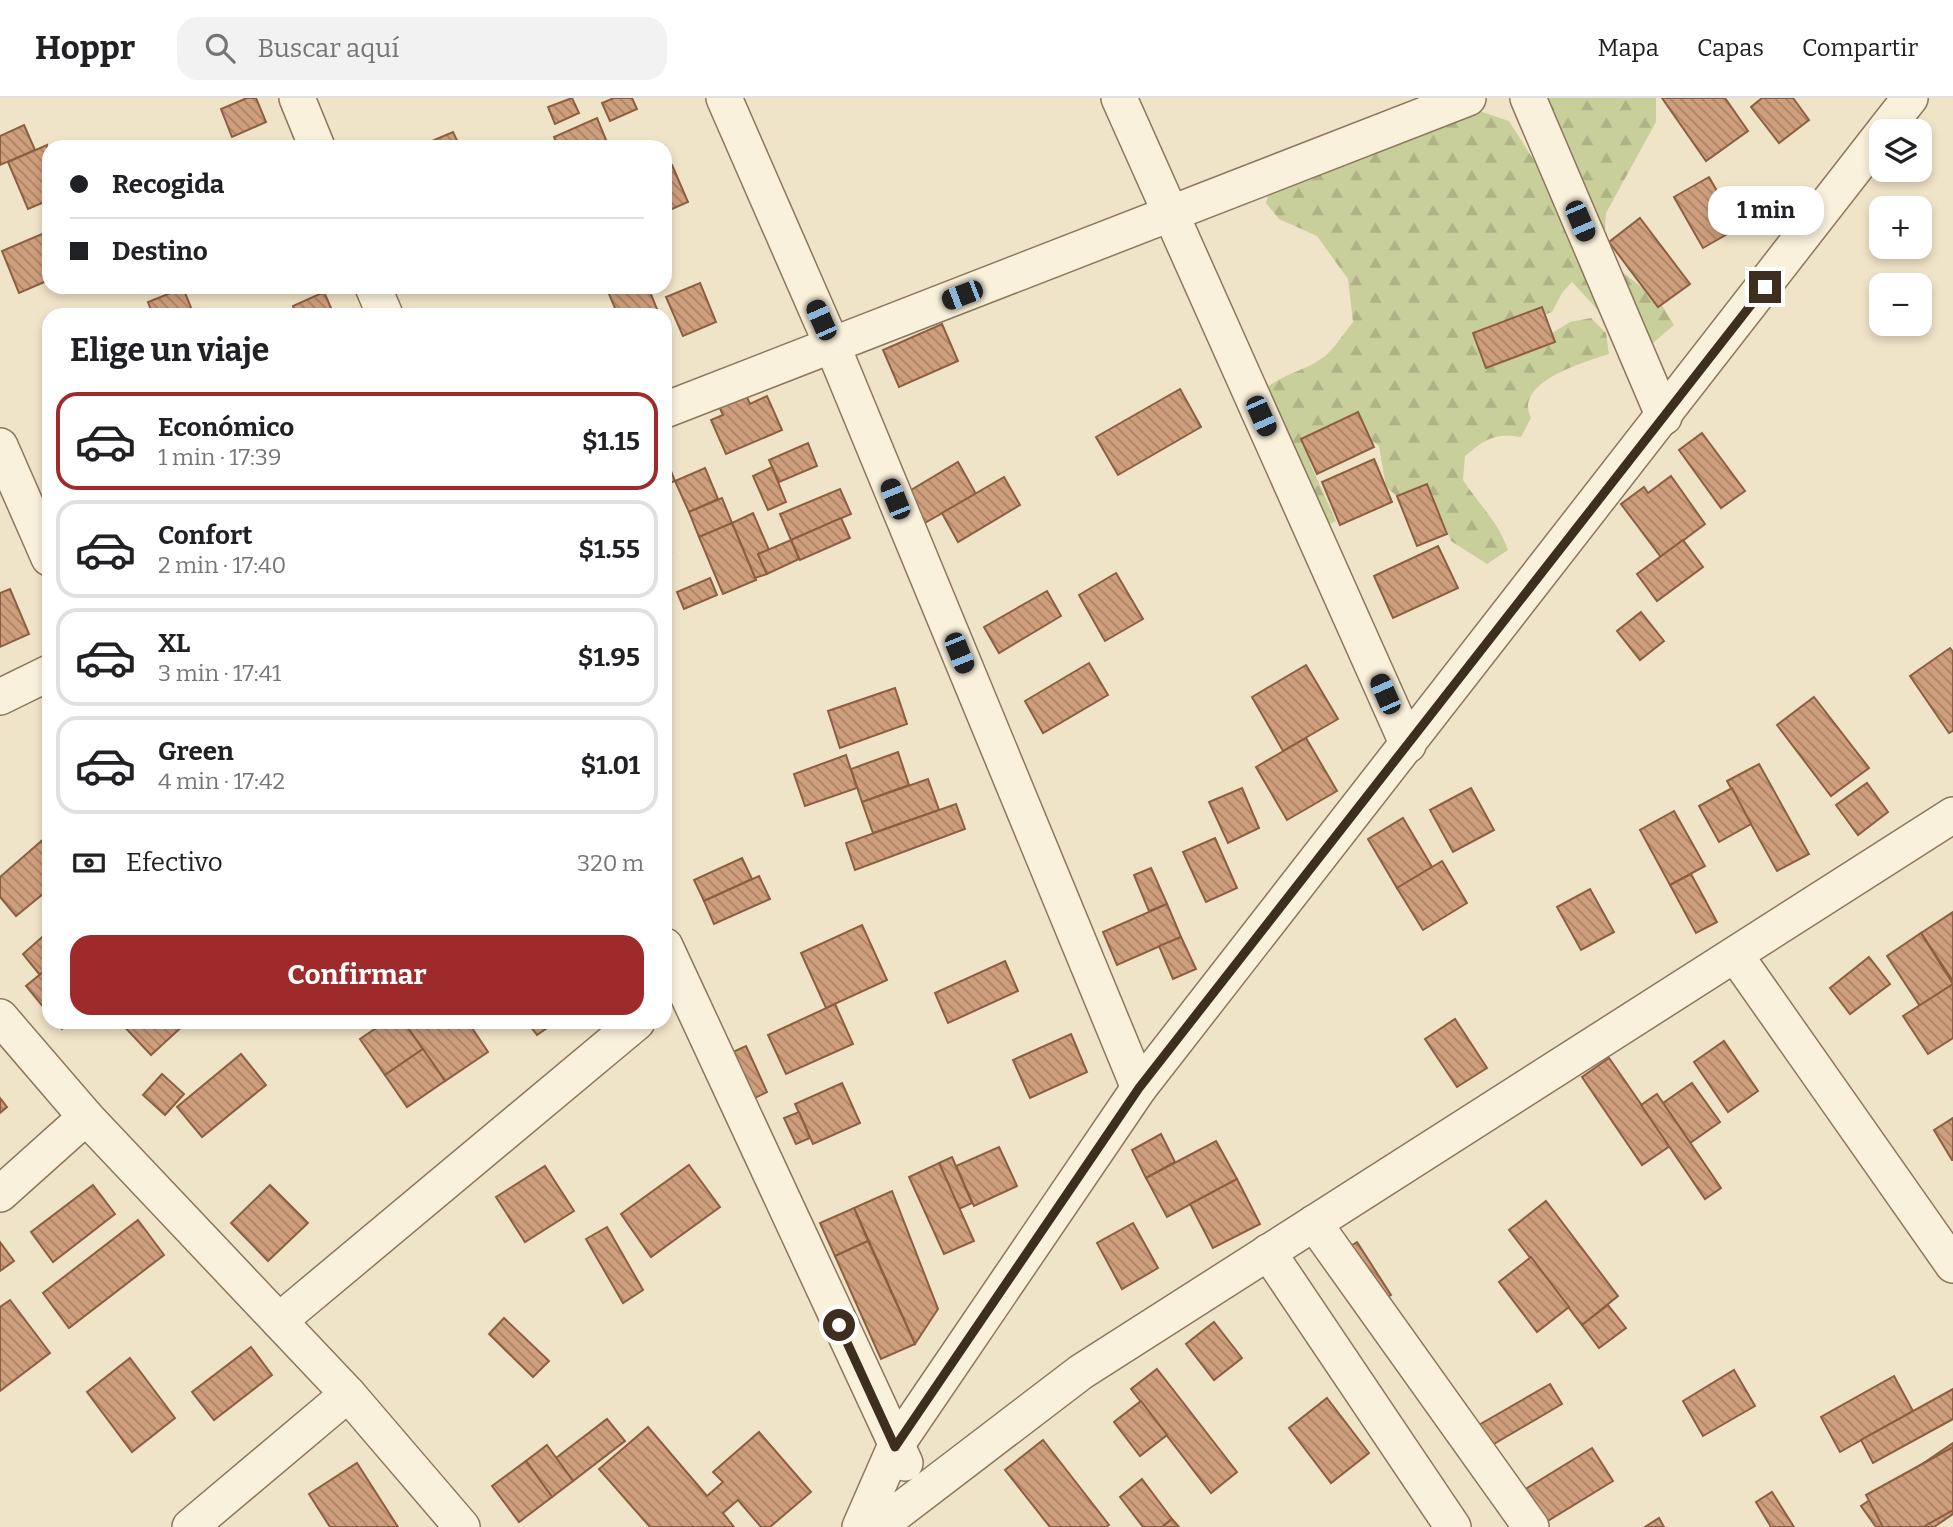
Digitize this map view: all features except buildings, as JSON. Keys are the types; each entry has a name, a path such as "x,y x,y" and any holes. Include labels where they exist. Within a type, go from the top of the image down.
{"street":[{"path":"297,98 314,140"},
{"path":"724,98 832,345 1139,1088"},
{"path":"1119,98 1408,745"},
{"path":"672,407 1468,98"},
{"path":"1528,98 1664,417"},
{"path":"1894,119 1910,98"},
{"path":"860,1527 895,1447 1139,1088 1869,151"},
{"path":"0,446 42,542"},
{"path":"0,697 42,676"},
{"path":"878,1527 1081,1371 1736,956 1896,849 1953,815"},
{"path":"1736,956 1953,1265"},
{"path":"674,991 895,1447 922,1492"},
{"path":"0,1017 86,1117 348,1394 462,1527"},
{"path":"279,1321 629,1029"},
{"path":"0,1194 86,1117"},
{"path":"1314,1223 1531,1527"},
{"path":"1268,1252 1453,1527"},
{"path":"190,1527 348,1394"}],"green space":[{"path":"1534,98 1656,98 1656,122 1606,213 1604,239 1615,266 1660,302 1674,325 1653,343 1607,320 1572,282 1562,293 1552,312 1494,335 1533,345 1570,322 1591,318 1606,333 1609,354 1569,368 1541,384 1532,394 1528,405 1531,418 1521,437 1504,436 1491,439 1465,456 1463,480 1494,522 1508,550 1487,564 1451,541 1437,507 1421,494 1397,496 1386,487 1379,446 1350,424 1313,443 1310,463 1336,521 1318,530 1261,393 1276,381 1324,357 1353,322 1348,279 1317,236 1279,219 1266,203 1272,183 1470,108 1509,121 1535,162 1552,177"}],"route":[{"path":"839,1325 895,1447 1139,1088 1765,287"}]}
